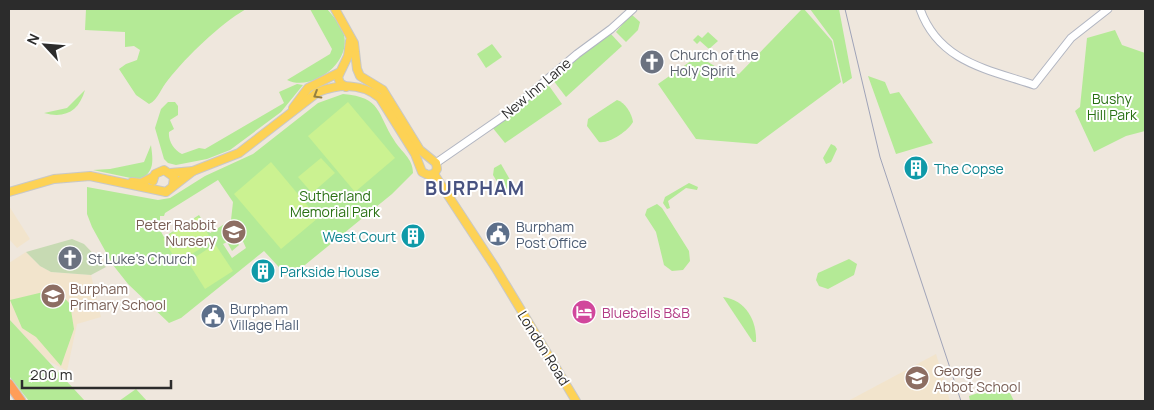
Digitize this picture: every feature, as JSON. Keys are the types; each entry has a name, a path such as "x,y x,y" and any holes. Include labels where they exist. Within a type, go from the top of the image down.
{"highway":[{"path":"9,384 21,401"}],"main road":[{"path":"335,9 354,43 359,72 355,86"},
{"path":"346,88 340,84 341,70 350,51 348,31"},
{"path":"9,190 54,179 90,176 166,192 193,171 239,153 318,92 331,87 346,88 355,86 378,95 415,154 425,175 434,174 437,169 433,161 420,150 389,98 351,66 308,88 291,112"},
{"path":"421,168 422,162 433,161"},
{"path":"9,190 42,177 72,173 104,174 137,183 153,177 159,171 170,173 193,171"},
{"path":"170,173 174,177 174,185"},
{"name":"London Road","path":"434,174 482,250 482,254 511,295 576,401"},
{"path":"153,177 153,184 156,189"}],"street":[{"name":"New Inn Lane","path":"433,161 504,116 577,54 611,29 632,9"},
{"path":"920,9 923,18 939,40 965,61 998,75 1034,85 1071,38 1108,9"}],"shaded area":[{"path":"9,206 30,239 17,248 9,239"},
{"name":"Burpham Primary School","path":"26,252 40,266 51,272 91,275 101,317 77,324 67,371 47,360 9,319 9,263"},
{"name":"George Abbot School","path":"936,354 950,401 848,401"}],"green space":[{"path":"86,9 246,9 225,23 194,51 168,80 155,100 149,104 136,95 119,69 137,60 140,50 134,46 125,47 125,32 85,30"},
{"path":"310,9 327,9 341,28 345,46 335,65 327,73 317,79 297,83 287,80 330,54 332,49"},
{"path":"802,9 832,41 841,82 757,144 696,139 658,84 698,56 723,71 739,74"},
{"path":"810,9 839,9 852,78 843,84 833,40"},
{"path":"631,14 640,22 638,30 626,42 616,32"},
{"name":"Bushy Hill Park","path":"1115,30 1122,45 1145,53 1145,131 1126,136 1094,152 1075,111 1080,107 1087,38"},
{"path":"708,32 718,41 709,49 700,41 697,44 693,40 698,35 702,38"},
{"path":"611,34 622,46 566,97 553,80 554,76 580,54"},
{"path":"492,44 502,57 486,68 477,54"},
{"path":"868,76 885,82 890,94 899,92 933,143 896,154"},
{"path":"547,83 562,104 505,143 492,127"},
{"path":"297,84 303,85 281,112 230,150 207,159 176,165 168,163 164,159 155,128 161,109 168,102 175,102 178,106 178,115 170,120 174,129 169,132 169,139 176,150 182,154 199,148 205,149 284,103 279,92"},
{"path":"85,90 79,103 70,112 58,115 44,113 67,108"},
{"name":"Sutherland Memorial Park","path":"343,94 356,96 372,103 377,108 394,140 409,159 413,173 392,194 289,278 264,251 181,318 169,323 128,284 113,265 87,214 87,187 158,200 170,198 205,176 253,154 318,103","holes":["218,180 233,202 231,220 210,233 199,215 164,237 160,230 160,216 164,216 165,213","236,226 246,248 232,258 223,244 227,242 232,251 239,245 228,231"]},
{"path":"617,100 628,109 633,122 618,136 608,141 599,142 587,126 588,119"},
{"path":"348,102 395,158 355,192 308,136"},
{"path":"831,144 837,149 831,162 826,164 823,158"},
{"path":"151,145 151,169 140,180 93,170 110,169 144,162"},
{"path":"321,158 335,173 312,193 298,177"},
{"path":"271,162 318,218 281,249 234,194"},
{"path":"501,164 513,185 503,192 493,175 494,168"},
{"path":"689,183 698,187 697,190 686,188 668,201 670,208 667,209 663,203 665,197"},
{"path":"657,204 662,208 689,251 690,261 683,270 672,271 664,265 656,232 645,215 647,209"},
{"path":"198,217 212,241 178,263 163,239"},
{"path":"72,239 84,244 106,267 91,275 51,272 40,266 26,252"},
{"path":"215,244 233,271 205,289 188,262"},
{"path":"849,259 857,264 854,275 828,289 819,286 816,280 818,273"},
{"path":"56,289 70,304 74,329 61,366 36,337 22,328 10,300"},
{"path":"723,297 738,302 749,313 756,334 756,342 753,342"},
{"path":"9,319 85,401 29,401 9,376"},
{"path":"996,387 1010,393 1014,401 970,401 969,396"},
{"path":"136,389 147,401 119,401"}],"railway":[{"path":"845,9 880,157 961,401"}],"place":[{"name":"Church of the Holy Spirit","path":"652,62"},
{"name":"The Copse","path":"916,168"},
{"name":"Peter Rabbit Nursery","path":"234,232"},
{"name":"Burpham Post Office","path":"498,234"},
{"name":"West Court","path":"413,236"},
{"name":"St Luke's Church","path":"70,258"},
{"name":"Parkside House","path":"263,271"},
{"name":"Burpham Primary School","path":"53,296"},
{"name":"Bluebells B&B","path":"584,312"},
{"name":"Burpham Village Hall","path":"213,316"},
{"name":"George Abbot School","path":"917,378"}],"district":[{"name":"BURPHAM","path":"475,188"}]}
